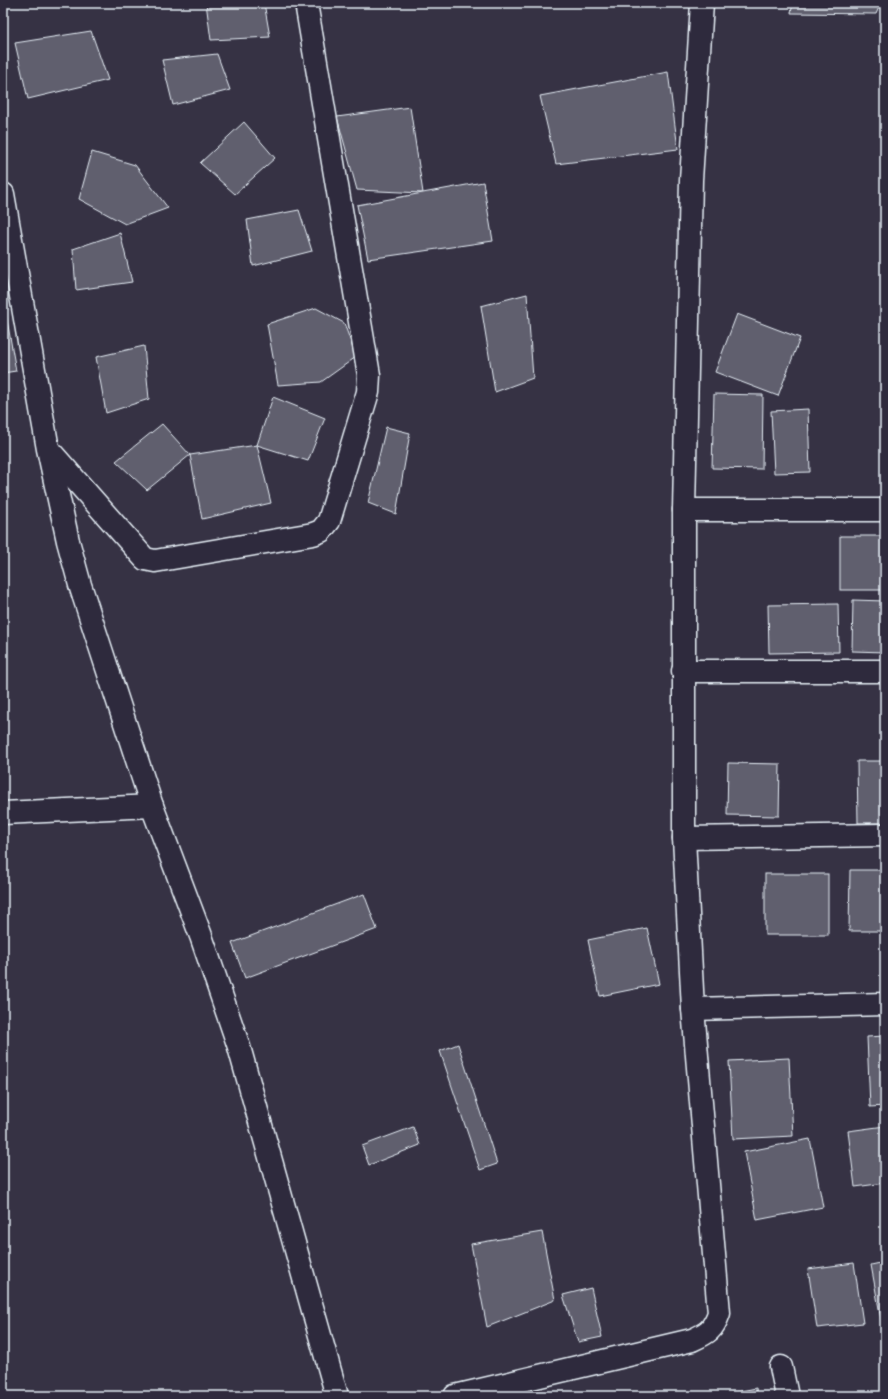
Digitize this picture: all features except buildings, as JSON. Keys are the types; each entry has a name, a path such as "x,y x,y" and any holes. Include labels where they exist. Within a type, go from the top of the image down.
{"street":[{"path":"48,449 145,559 155,561 313,534 321,531 329,521 368,392 369,375 306,3"},
{"path":"456,1396 692,1340 707,1333 715,1325 720,1313 692,1010 684,838 684,510 691,180 702,3"},
{"path":"3,194 7,245 48,449 68,541 80,585 152,806 201,936 239,1047 337,1396"},
{"path":"684,510 885,510"},
{"path":"683,671 885,671"},
{"path":"3,813 152,806"},
{"path":"684,838 885,835"},
{"path":"692,1010 885,1004"},
{"path":"781,1367 787,1396"}]}
